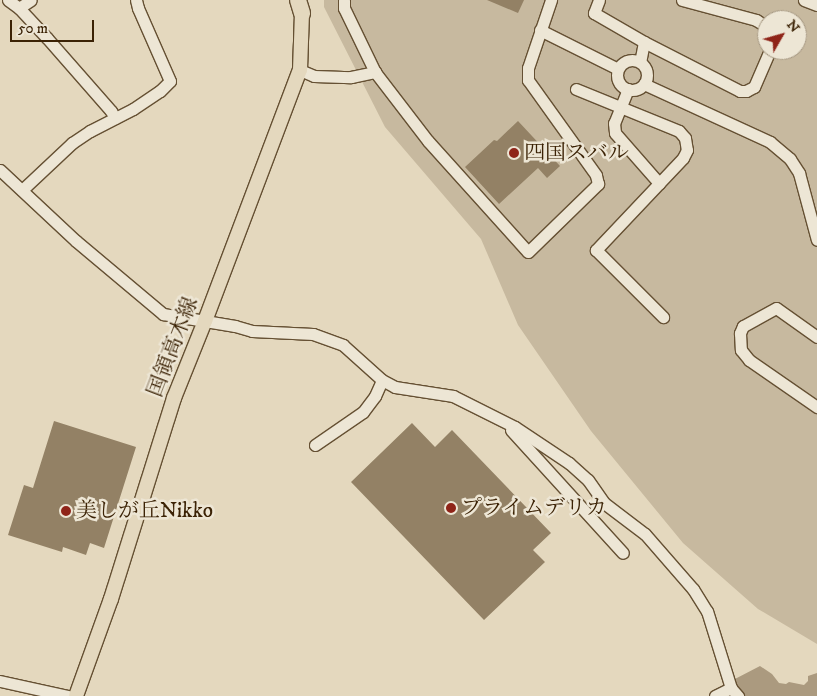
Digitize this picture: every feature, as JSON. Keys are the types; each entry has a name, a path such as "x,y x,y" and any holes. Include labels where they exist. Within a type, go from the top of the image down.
{"main road":[{"name":"国領高木線","path":"76,696 111,599 174,398 206,321 300,70 300,7"}],"street":[{"path":"8,0 19,8 48,38 111,110 115,118"},
{"path":"19,8 31,0"},
{"path":"22,190 72,143 160,91 170,81 136,0"},
{"path":"344,0 344,8 375,72 428,140 528,252 598,184 596,174 528,80 528,68 551,0"},
{"path":"599,0 594,13 644,42 740,92 754,87 766,60"},
{"path":"682,0 757,21"},
{"path":"804,0 817,5"},
{"path":"540,30 618,69"},
{"path":"640,62 644,42"},
{"path":"630,60 640,62 646,70 644,84 637,89 628,89 617,79 618,69 630,60"},
{"path":"300,70 314,76 351,77 375,72"},
{"path":"644,84 770,142 799,173 817,240"},
{"path":"576,89 679,131 685,138 687,150 683,158 596,250 663,317"},
{"path":"628,89 619,106 614,123 615,133 659,184"},
{"path":"0,170 76,242 163,314 235,326 252,332 312,334 343,345 382,380 395,387 453,396 501,420 570,463 588,480 604,503 645,534 674,570 693,589 707,611 735,692 715,696"},
{"path":"817,337 776,308 744,326 740,333 741,350 749,360 817,407"},
{"path":"315,445 363,412 375,396 382,380"},
{"path":"501,420 623,552"},
{"path":"0,681 68,696"}],"shaded area":[{"path":"324,0 817,0 817,644 758,609 683,543 591,431 518,325 481,239 385,127 324,7"},
{"path":"760,666 772,674 779,683 786,684 789,682 804,685 808,681 808,676 817,673 817,696 745,696 733,680"}],"building":[{"path":"487,0 524,0 518,13"},
{"name":"四国スバル","path":"518,121 560,166 547,178 538,168 499,204 465,167"},
{"name":"美しが丘Nikko","path":"54,421 136,447 104,548 90,543 86,555 63,547 62,552 8,535 24,485 33,488"},
{"name":"プライムデリカ","path":"412,423 435,447 452,430 551,533 533,550 545,562 484,620 351,482"}],"place":[{"name":"四国スバル","path":"514,153"},
{"name":"プライムデリカ","path":"451,508"},
{"name":"美しが丘Nikko","path":"66,511"}]}
